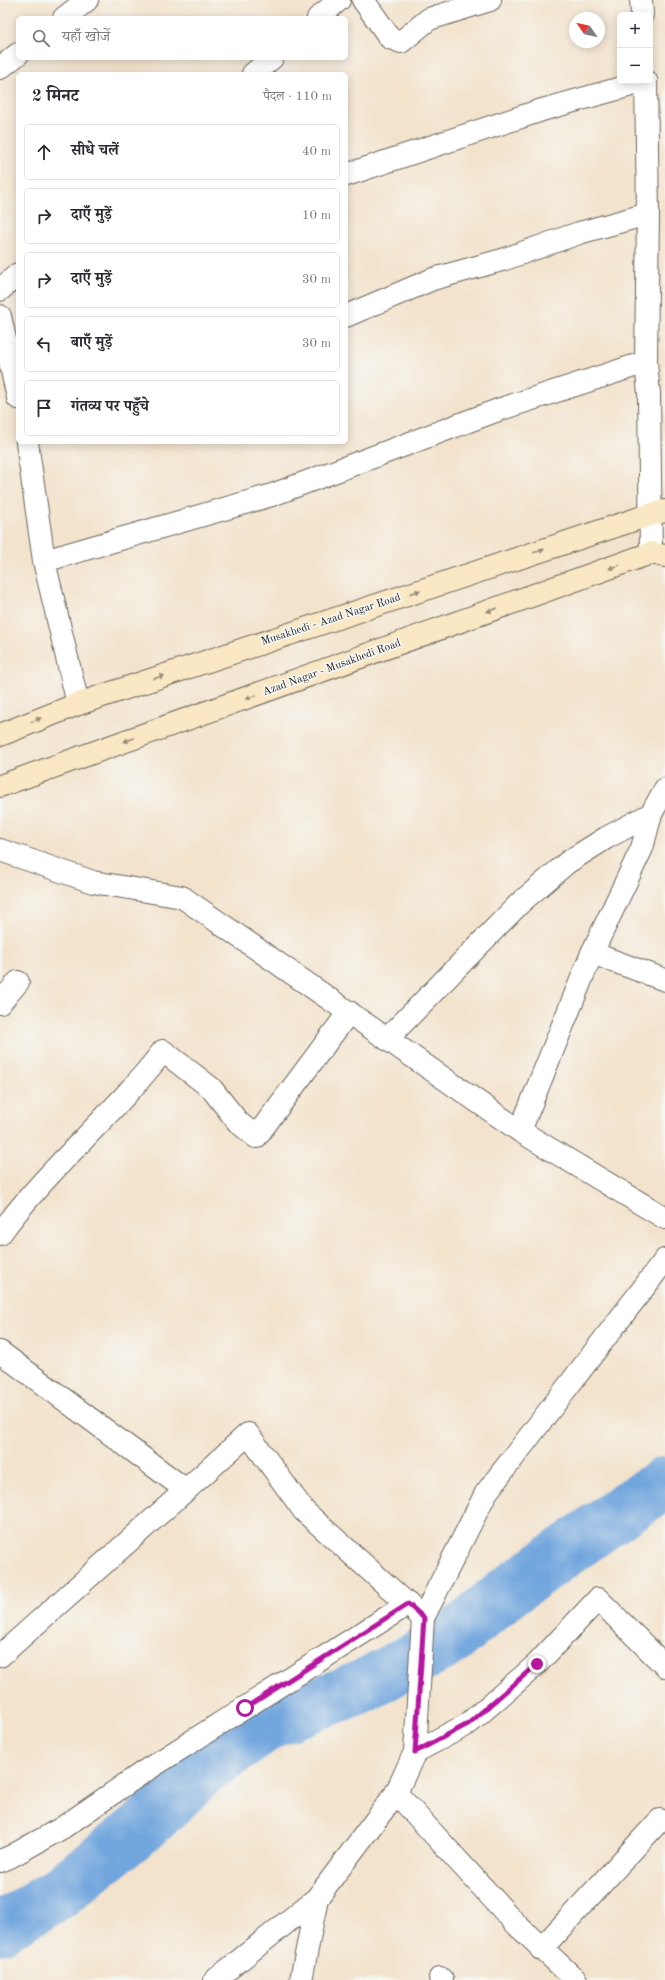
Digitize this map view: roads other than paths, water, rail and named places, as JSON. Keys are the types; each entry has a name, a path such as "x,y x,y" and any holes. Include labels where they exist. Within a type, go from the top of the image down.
{"main road":[{"name":"Musakhedi - Azad Nagar Road","path":"0,735 78,704 657,513"},
{"name":"Azad Nagar - Musakhedi Road","path":"0,786 658,554"}],"street":[{"path":"67,16 87,0"},
{"path":"320,16 339,0"},
{"path":"363,0 390,38 401,42 429,19 490,0"},
{"path":"641,0 642,12"},
{"path":"0,68 16,56"},
{"path":"255,72 270,60"},
{"path":"348,174 542,110 635,84"},
{"path":"646,84 648,214 646,362 657,391 658,554"},
{"path":"348,315 433,279 502,260 579,233 648,214"},
{"path":"0,290 16,276"},
{"path":"0,316 16,389"},
{"path":"44,561 272,495 498,410 646,362"},
{"path":"27,444 44,561 78,704"},
{"path":"520,1131 592,953 642,848 651,814 665,789"},
{"path":"387,1039 520,903 568,862 606,838 651,814"},
{"path":"0,850 93,882 182,897 520,1131 665,1218"},
{"path":"592,953 665,980"},
{"path":"0,1003 18,982"},
{"path":"0,1234 19,1208 142,1079 163,1051 211,1088 238,1122 256,1138 349,1012"},
{"path":"215,1980 317,1898 396,1792 415,1752 418,1699 418,1618 486,1493 665,1260"},
{"path":"0,1352 186,1490"},
{"path":"0,1656 248,1434 304,1511 418,1618"},
{"path":"415,1752 468,1724 537,1664 598,1599 665,1666"},
{"path":"0,1861 10,1858 62,1828 142,1773 418,1618"},
{"path":"396,1792 517,1925 541,1950 576,1980"},
{"path":"541,1950 660,1820"},
{"path":"302,1980 317,1898"}],"waterway":[{"path":"0,1928 56,1895 145,1825 204,1769 272,1721 359,1688 452,1639 505,1594 625,1509 665,1483"}]}
